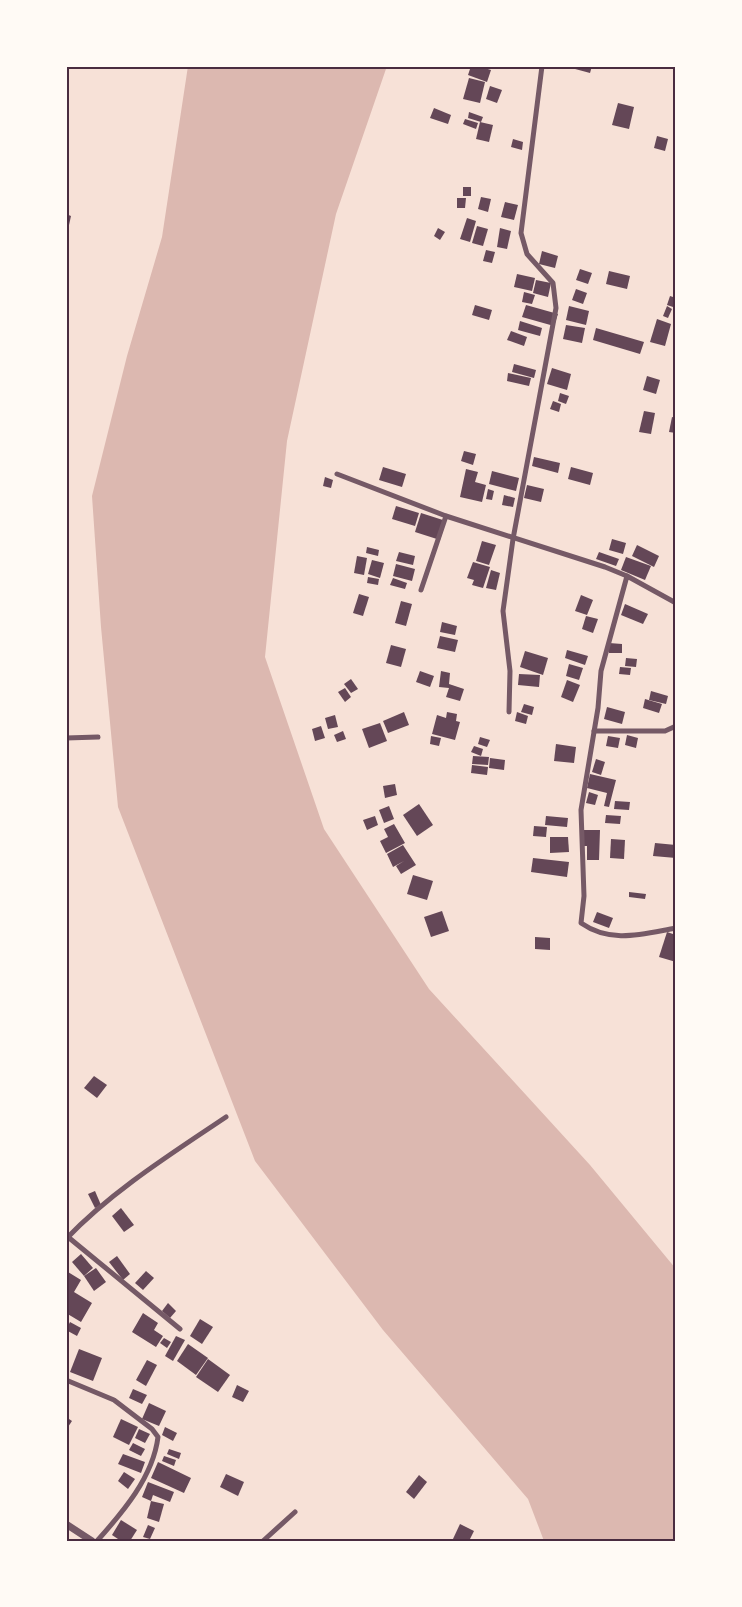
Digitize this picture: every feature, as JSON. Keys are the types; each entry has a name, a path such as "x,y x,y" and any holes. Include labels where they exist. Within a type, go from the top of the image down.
{"street":[{"path":"509,712 510,671 503,611 513,539 556,308 553,284 527,254 521,232 542,66"},
{"path":"337,474 446,516 605,567 627,576 676,603"},
{"path":"421,590 446,516"},
{"path":"627,576 601,671 581,810 584,896 581,923 594,932 625,937 676,928"},
{"path":"594,731 665,731 676,726"},
{"path":"66,738 98,737"},
{"path":"180,1329 67,1238 91,1213 162,1160 226,1117"},
{"path":"66,1380 114,1400 152,1429 158,1437 156,1453 135,1494 97,1541"},
{"path":"263,1541 295,1512"},
{"path":"66,1524 92,1541"}],"shaded area":[{"path":"188,66 387,66 336,214 287,441 265,657 324,829 429,989 590,1165 676,1269 676,1541 544,1541 528,1499 383,1330 255,1161 118,807 101,627 92,496 127,356 162,237"}],"building":[{"path":"471,66 491,70 487,82 468,75"},
{"path":"564,66 592,66 590,73"},
{"path":"469,78 485,82 480,103 463,99"},
{"path":"490,86 502,90 497,103 486,99"},
{"path":"618,103 634,107 629,129 612,125"},
{"path":"434,108 451,115 448,124 430,118"},
{"path":"469,112 483,117 481,122 468,118"},
{"path":"465,119 478,123 476,129 463,124"},
{"path":"480,122 493,125 489,142 476,139"},
{"path":"657,136 668,139 665,151 654,148"},
{"path":"513,139 523,142 522,150 511,147"},
{"path":"463,187 471,187 471,196 463,196"},
{"path":"481,197 491,199 488,212 478,209"},
{"path":"457,198 466,198 465,208 457,208"},
{"path":"505,202 518,205 514,220 501,217"},
{"path":"66,214 71,216 67,234 66,234"},
{"path":"467,218 476,221 470,242 460,239"},
{"path":"477,226 488,229 483,246 472,243"},
{"path":"438,228 445,232 440,240 434,236"},
{"path":"500,228 511,231 507,249 497,247"},
{"path":"486,250 495,252 492,263 483,261"},
{"path":"542,251 558,256 555,268 539,264"},
{"path":"580,269 592,273 588,284 576,280"},
{"path":"609,271 630,276 627,289 606,284"},
{"path":"517,274 535,278 532,291 514,287"},
{"path":"536,280 551,283 548,297 533,293"},
{"path":"576,289 587,293 583,304 572,300"},
{"path":"524,292 535,295 532,304 522,302"},
{"path":"670,296 676,298 676,308 667,305"},
{"path":"475,305 492,310 489,320 472,315"},
{"path":"526,305 558,314 554,326 522,317"},
{"path":"569,306 589,311 586,325 566,320"},
{"path":"667,306 672,309 668,318 663,316"},
{"path":"657,319 671,324 665,346 650,342"},
{"path":"520,321 542,328 540,336 518,330"},
{"path":"566,325 585,328 582,343 563,339"},
{"path":"596,328 644,342 640,354 593,340"},
{"path":"511,331 527,337 524,346 507,340"},
{"path":"514,364 536,370 534,378 512,372"},
{"path":"552,368 571,374 567,390 547,384"},
{"path":"508,373 531,378 529,386 507,381"},
{"path":"647,376 660,380 656,394 643,390"},
{"path":"560,393 569,396 566,404 558,401"},
{"path":"553,401 561,404 559,412 550,409"},
{"path":"644,411 655,413 651,434 639,432"},
{"path":"672,417 676,418 676,433 669,432"},
{"path":"464,451 476,454 473,465 461,461"},
{"path":"534,457 560,463 558,473 532,466"},
{"path":"383,467 406,474 402,487 379,480"},
{"path":"571,467 593,473 590,485 568,479"},
{"path":"466,469 478,472 475,482 486,485 482,502 460,497"},
{"path":"492,471 519,478 516,491 489,484"},
{"path":"325,477 333,480 331,488 323,486"},
{"path":"527,485 544,489 541,502 524,498"},
{"path":"488,489 494,491 492,500 486,499"},
{"path":"504,495 515,498 513,507 502,505"},
{"path":"396,506 419,513 415,526 392,519"},
{"path":"421,513 446,521 440,540 415,532"},
{"path":"612,539 626,543 623,554 609,550"},
{"path":"482,541 496,545 489,565 476,561"},
{"path":"637,545 659,556 654,567 632,556"},
{"path":"367,547 379,550 378,556 366,553"},
{"path":"399,552 415,556 413,565 396,561"},
{"path":"599,552 619,559 616,566 596,559"},
{"path":"357,556 367,558 364,575 354,573"},
{"path":"626,557 651,566 645,580 621,570"},
{"path":"372,560 384,563 380,578 368,574"},
{"path":"473,562 490,567 483,588 472,585 474,580 467,578"},
{"path":"396,564 415,569 412,581 393,576"},
{"path":"491,570 500,573 496,590 486,588"},
{"path":"368,577 379,579 378,585 367,583"},
{"path":"393,578 407,583 405,589 390,585"},
{"path":"359,594 369,597 363,616 353,613"},
{"path":"581,595 593,600 587,615 575,611"},
{"path":"401,601 412,604 406,626 395,623"},
{"path":"625,604 648,614 643,624 621,615"},
{"path":"586,616 598,619 593,633 582,629"},
{"path":"442,622 457,626 455,635 440,632"},
{"path":"440,636 458,640 455,652 437,648"},
{"path":"609,643 622,644 622,653 609,653"},
{"path":"391,645 406,649 401,667 386,663"},
{"path":"567,650 588,656 585,665 565,658"},
{"path":"525,651 548,658 543,675 520,667"},
{"path":"626,658 637,659 636,667 625,666"},
{"path":"569,664 583,668 579,680 566,676"},
{"path":"620,667 631,668 630,675 619,674"},
{"path":"420,671 434,676 430,687 416,682"},
{"path":"441,671 450,673 449,684 464,689 460,701 446,697 449,688 439,687"},
{"path":"519,674 540,675 539,687 518,685"},
{"path":"351,679 358,689 351,693 344,684"},
{"path":"567,680 580,685 573,702 561,697"},
{"path":"345,688 351,697 345,702 338,692"},
{"path":"651,691 668,696 666,704 649,700"},
{"path":"645,699 662,704 659,713 643,708"},
{"path":"524,704 534,707 532,715 521,712"},
{"path":"607,707 625,712 622,724 604,719"},
{"path":"404,712 409,725 388,733 383,721"},
{"path":"447,712 457,714 456,721 460,722 455,740 432,734 437,715 446,718"},
{"path":"517,712 528,716 526,724 515,721"},
{"path":"335,715 338,727 328,729 325,718"},
{"path":"380,723 387,741 369,748 362,729"},
{"path":"321,726 325,738 315,741 312,729"},
{"path":"343,731 346,739 337,742 334,735"},
{"path":"627,735 638,738 636,748 625,745"},
{"path":"431,736 441,738 439,746 430,744"},
{"path":"608,736 620,738 618,748 606,746"},
{"path":"480,737 490,740 487,747 478,744"},
{"path":"556,744 576,747 574,763 554,761"},
{"path":"474,746 483,749 481,756 471,752"},
{"path":"473,756 489,757 488,765 472,764"},
{"path":"490,758 505,760 504,770 489,768"},
{"path":"596,759 605,762 601,775 592,772"},
{"path":"472,765 488,767 487,775 471,773"},
{"path":"590,774 616,780 609,807 604,806 607,793 587,788"},
{"path":"395,784 397,795 385,798 383,786"},
{"path":"589,792 598,795 595,805 586,803"},
{"path":"615,801 630,802 629,810 614,809"},
{"path":"419,804 433,825 417,836 403,815"},
{"path":"389,806 394,819 384,823 379,810"},
{"path":"606,815 621,816 620,824 605,823"},
{"path":"375,816 378,825 367,830 363,820"},
{"path":"546,816 568,818 567,827 545,825"},
{"path":"394,824 405,843 386,853 380,841 388,837 384,829"},
{"path":"534,826 547,827 546,837 533,836"},
{"path":"583,830 600,830 599,860 587,860 587,846 583,846"},
{"path":"550,837 568,837 569,852 550,853"},
{"path":"611,839 625,840 624,859 610,858"},
{"path":"655,843 676,845 676,858 653,856"},
{"path":"403,845 416,865 401,874 396,866 404,861 393,867 387,854"},
{"path":"533,858 569,862 567,877 531,872"},
{"path":"413,875 433,881 427,900 407,894"},
{"path":"629,892 646,894 645,899 629,897"},
{"path":"442,911 449,931 431,937 424,917"},
{"path":"597,912 613,918 609,928 593,922"},
{"path":"667,932 676,935 676,962 659,957"},
{"path":"535,937 550,938 550,950 535,949"},
{"path":"94,1076 107,1085 97,1098 84,1088"},
{"path":"95,1191 101,1205 95,1208 88,1194"},
{"path":"121,1208 134,1225 124,1232 112,1216"},
{"path":"81,1254 93,1268 84,1276 72,1262"},
{"path":"117,1256 130,1274 123,1280 109,1262"},
{"path":"96,1268 106,1282 94,1291 84,1276"},
{"path":"146,1271 154,1278 143,1290 135,1283"},
{"path":"68,1272 81,1280 74,1292 92,1303 81,1322 66,1313 66,1276"},
{"path":"168,1303 176,1311 170,1318 162,1311"},
{"path":"143,1313 158,1323 154,1330 163,1336 156,1347 132,1332"},
{"path":"200,1319 213,1327 202,1344 190,1336"},
{"path":"70,1322 81,1328 77,1336 66,1330"},
{"path":"176,1336 185,1340 173,1361 165,1356"},
{"path":"164,1338 171,1342 167,1348 160,1343"},
{"path":"188,1344 208,1358 196,1375 177,1361"},
{"path":"79,1349 102,1358 93,1381 70,1372"},
{"path":"208,1359 230,1375 218,1392 196,1377"},
{"path":"147,1360 157,1365 146,1386 136,1380"},
{"path":"237,1385 249,1391 243,1402 232,1397"},
{"path":"133,1389 147,1395 142,1404 129,1398"},
{"path":"149,1403 166,1411 159,1426 142,1419"},
{"path":"66,1417 72,1421 66,1430"},
{"path":"121,1419 138,1427 129,1445 113,1437"},
{"path":"165,1427 177,1433 173,1441 162,1435"},
{"path":"139,1429 150,1434 145,1443 135,1438"},
{"path":"133,1443 145,1449 141,1456 129,1450"},
{"path":"169,1449 181,1453 179,1459 167,1454"},
{"path":"123,1454 145,1462 141,1473 118,1464"},
{"path":"164,1456 176,1460 174,1466 162,1461"},
{"path":"158,1462 191,1478 184,1493 151,1478"},
{"path":"124,1472 135,1479 128,1489 118,1481"},
{"path":"226,1474 244,1482 238,1496 220,1487"},
{"path":"419,1475 427,1482 414,1499 406,1492"},
{"path":"148,1482 174,1492 170,1502 153,1495 151,1501 142,1497"},
{"path":"151,1501 164,1504 159,1522 147,1518"},
{"path":"121,1520 137,1530 130,1541 121,1541 112,1535"},
{"path":"460,1524 474,1531 469,1541 452,1541"},
{"path":"148,1525 155,1528 150,1539 143,1537"}]}
